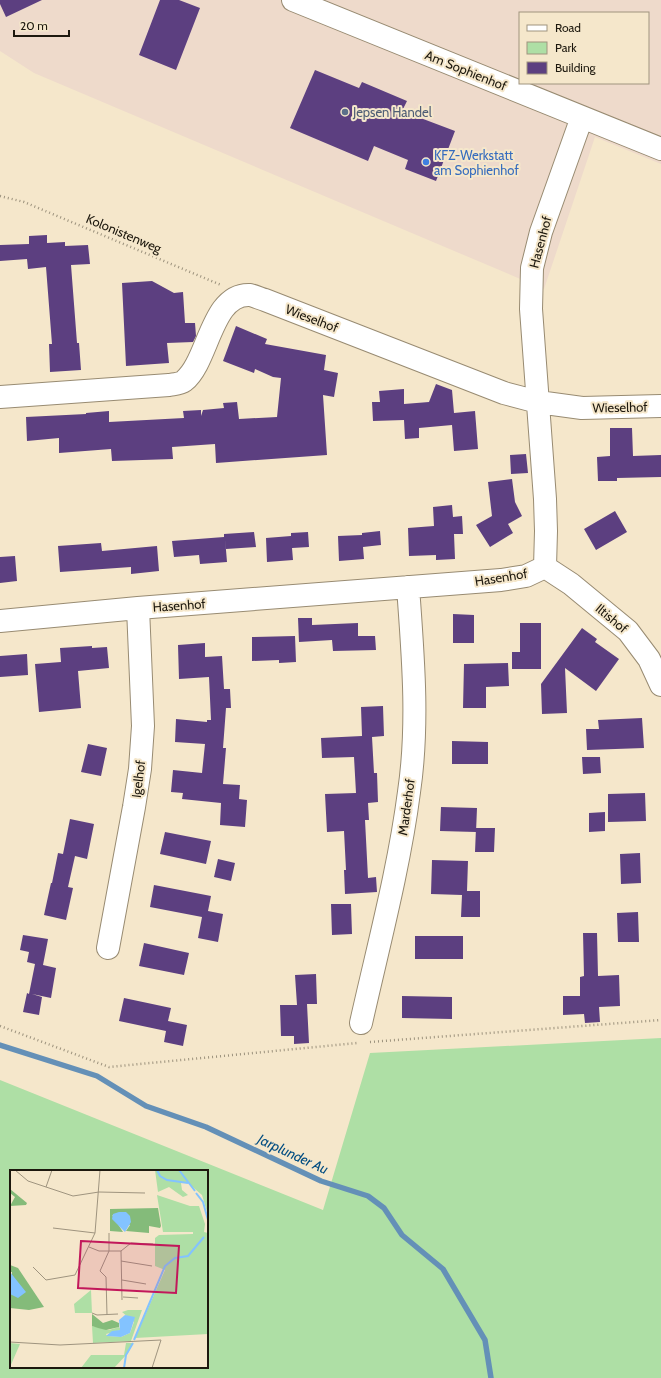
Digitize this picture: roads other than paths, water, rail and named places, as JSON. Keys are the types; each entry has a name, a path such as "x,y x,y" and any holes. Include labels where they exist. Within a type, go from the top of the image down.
{"street":[{"name":"Am Sophienhof","path":"293,0 661,149"},
{"name":"Hasenhof","path":"0,621 138,608 501,580 526,576 545,566 545,499 531,309 532,268 541,232 582,117"},
{"name":"Wieselhof","path":"0,397 169,385 183,382 192,372 224,306 237,297 250,296 265,300 504,393 538,402 582,408 661,406"},
{"name":"Iltishof","path":"545,566 570,584 628,631 649,659 661,685"},
{"name":"Marderhof","path":"363,1036 410,792 415,720 414,670 408,587"},
{"name":"Igelhof","path":"108,948 133,815 140,769 143,726 138,608"}],"waterway":[{"name":"Jarplunder Au","path":"0,1045 97,1076 146,1106 206,1127 321,1181 368,1196 384,1208 402,1235 443,1269 485,1340 491,1378"}],"place":[{"name":"Jepsen Handel","path":"345,112"},
{"name":"KFZ-Werkstatt am Sophienhof","path":"426,162"}]}
